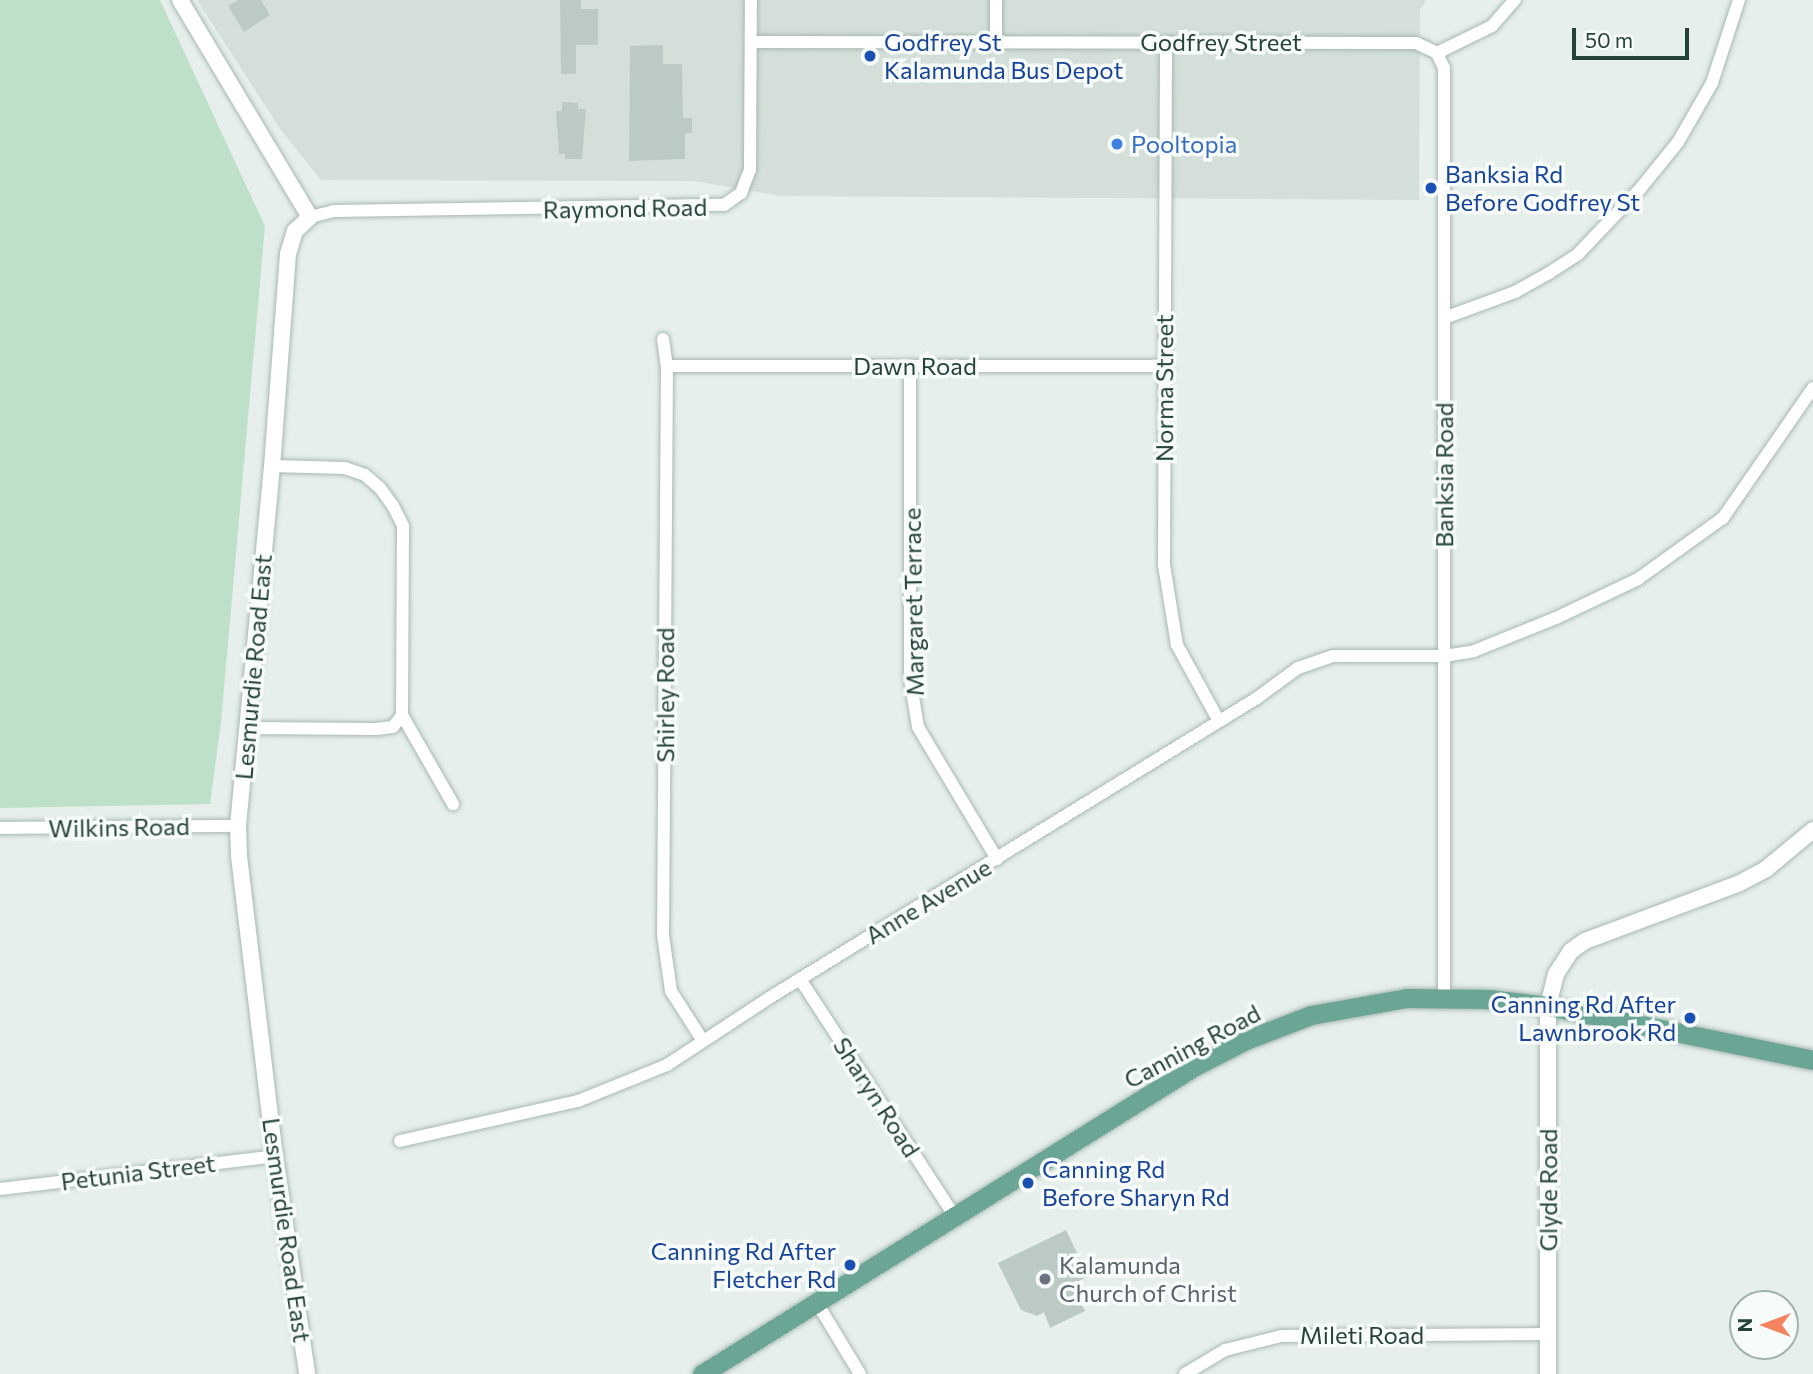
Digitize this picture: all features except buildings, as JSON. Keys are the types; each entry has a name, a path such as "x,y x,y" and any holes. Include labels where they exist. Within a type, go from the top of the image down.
{"main road":[{"name":"Canning Road","path":"702,1374 1195,1066 1246,1040 1293,1021 1335,1009 1406,998 1444,997 1548,1006 1813,1060"}],"street":[{"path":"180,0 310,217"},
{"name":"Raymond Road","path":"310,217 334,211 724,205 741,193 750,170 751,0"},
{"path":"996,0 996,42"},
{"path":"1437,52 1492,26 1516,0"},
{"path":"1444,318 1516,292 1578,254 1640,189 1678,142 1712,83 1739,0"},
{"name":"Godfrey Street","path":"751,42 1416,43 1437,52"},
{"name":"Norma Street","path":"1166,43 1164,565 1177,645 1219,721"},
{"name":"Banksia Road","path":"1437,52 1444,68 1444,997"},
{"name":"Lesmurdie Road East","path":"307,1374 275,1156 239,856 238,826 272,466 289,250 295,231 310,217"},
{"name":"Shirley Road","path":"663,339 667,366 663,936 670,990 704,1041"},
{"name":"Dawn Road","path":"667,366 1164,366"},
{"name":"Margaret Terrace","path":"910,366 910,679 918,727 997,859"},
{"name":"Anne Avenue","path":"400,1141 578,1101 667,1065 800,979 1256,698 1279,679 1315,660 1354,655 1444,656 1474,651 1515,636 1638,579 1723,518 1813,388"},
{"path":"272,466 345,468 365,475 380,488 393,506 402,526 402,715 453,804"},
{"path":"247,728 376,729 393,727 402,715"},
{"name":"Wilkins Road","path":"0,828 238,826"},
{"name":"Glyde Road","path":"1548,1374 1548,1006 1562,963 1585,941 1740,883 1766,869 1813,830"},
{"name":"Sharyn Road","path":"800,979 954,1215"},
{"name":"Petunia Street","path":"0,1189 275,1156"},
{"path":"817,1304 860,1374"},
{"name":"Mileti Road","path":"1185,1374 1225,1350 1281,1336 1547,1334"}],"shaded area":[{"path":"197,0 1426,0 1420,10 1419,200 781,196 694,181 321,180 280,129"}],"green space":[{"path":"0,0 160,0 265,226 221,722 210,804 0,808"}],"place":[{"name":"Godfrey St Kalamunda Bus Depot","path":"870,56"},
{"name":"Pooltopia","path":"1117,144"},
{"name":"Banksia Rd Before Godfrey St","path":"1431,188"},
{"name":"Canning Rd After Lawnbrook Rd","path":"1690,1018"},
{"name":"Canning Rd Before Sharyn Rd","path":"1028,1183"},
{"name":"Canning Rd After Fletcher Rd","path":"850,1265"},
{"name":"Kalamunda Church of Christ","path":"1045,1279"}]}
